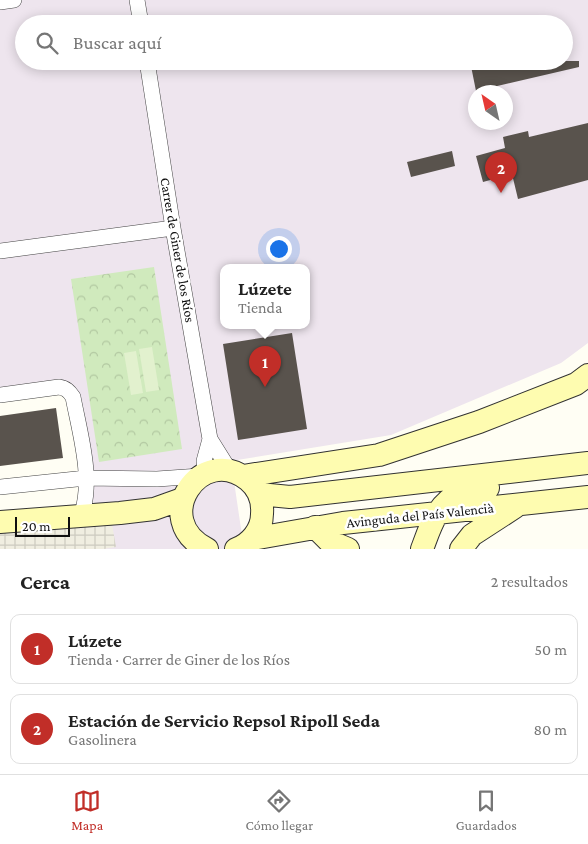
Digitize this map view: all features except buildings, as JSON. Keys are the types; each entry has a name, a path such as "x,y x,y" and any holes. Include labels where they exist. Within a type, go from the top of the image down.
{"street":[{"path":"0,2 14,0"},
{"path":"137,0 140,15"},
{"name":"Carrer de Giner de los Ríos","path":"148,70 173,228 210,438 202,475"},
{"path":"0,250 173,228"},
{"path":"0,487 86,478 158,479 202,475 217,470 237,473 379,455 479,422 576,384 588,376"},
{"path":"0,395 59,387 70,392 73,398 86,478 87,492 81,516"},
{"name":"Carrer de Giner de los Ríos","path":"210,438 237,473"},
{"path":"260,494 290,498 588,463"},
{"path":"422,549 436,514 446,502 460,493 488,488 522,472"},
{"path":"237,473 252,484 260,494 262,506 262,518 258,529 244,544"},
{"path":"202,475 189,486 182,499 181,514 184,528 193,540 206,549"},
{"name":"Avinguda del País Valencià","path":"244,544 315,527 588,496"},
{"path":"0,522 154,509 182,499"},
{"path":"461,549 472,535 519,504"},
{"path":"315,527 329,541 348,549"},
{"path":"198,549 206,549"}],"shaded area":[{"path":"0,0 588,0 588,343 561,363 391,435 231,461 244,549 103,549 99,521 86,478 70,392 0,395"},
{"path":"112,524 116,547 104,549 0,549 0,533"}],"green space":[{"path":"154,267 182,449 99,462 71,279"},
{"path":"152,347 159,390 146,392 139,349"},
{"path":"136,351 143,393 131,395 124,353"}],"place":[{"name":"Estación de Servicio Repsol Ripoll Seda","path":"501,193"},
{"name":"Lúzete","path":"265,387"}]}
